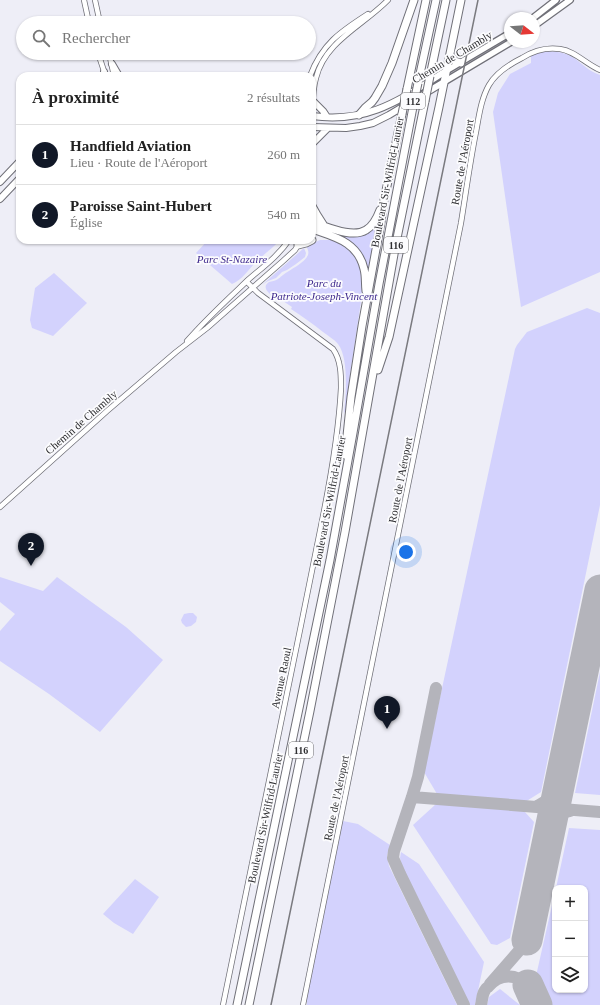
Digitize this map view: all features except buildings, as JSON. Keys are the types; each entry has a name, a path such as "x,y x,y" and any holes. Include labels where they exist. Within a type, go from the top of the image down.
{"highway":[{"path":"359,115 374,100 379,91 392,63 414,0"},
{"path":"343,491 349,410 367,297 383,205 426,0"},
{"name":"Boulevard Sir-Wilfrid-Laurier","path":"237,1005 319,614 413,107 436,0"},
{"name":"Boulevard Sir-Wilfrid-Laurier","path":"249,1005 325,634 348,514 397,237 446,0"},
{"path":"370,391 389,337 461,0"},
{"path":"450,56 455,61 461,63"},
{"path":"316,223 351,234 357,234 367,230 373,223 383,205"},
{"path":"316,213 324,226"},
{"path":"316,231 347,243 354,248 362,261 364,268 367,297"},
{"path":"316,239 325,234"}],"main road":[{"path":"540,13 556,0"},
{"path":"540,22 570,0"},
{"name":"Chemin de Chambly","path":"316,116 343,117 359,115 386,107 504,37"},
{"name":"Chemin de Chambly","path":"316,127 355,127 379,120 504,46"},
{"path":"112,64 117,72"},
{"path":"316,103 327,117"},
{"path":"316,140 328,128"},
{"path":"0,182 16,165"},
{"path":"0,199 16,182"}],"street":[{"path":"84,0 87,16"},
{"path":"95,0 98,16"},
{"path":"316,76 327,55 342,38 388,0"},
{"path":"312,72 320,54 333,38 382,5"},
{"name":"Route de l'Aéroport","path":"303,1005 458,238 482,103 489,86 496,77 514,62 527,55 544,49 567,50 600,70"},
{"path":"100,60 103,72"},
{"path":"111,60 113,72"},
{"name":"Chemin de Chambly","path":"176,352 202,324 275,256 286,244"},
{"name":"Chemin de Chambly","path":"0,507 107,411 176,352 207,328 291,254 298,244"},
{"path":"246,282 252,288"},
{"name":"Avenue Raoul","path":"223,1005 315,560 330,481 336,441 341,388 340,371 336,354 333,349 252,288"}],"green space":[{"path":"540,52 566,54 574,58 592,72 600,75 600,272 521,307 493,112 498,93 510,74 531,63 531,55"},
{"path":"375,224 377,225 368,284 360,253 316,226 342,234"},
{"name":"Parc du Patriote-Joseph-Vincent","path":"320,240 331,240 343,244 357,257 364,281 350,375 347,408 344,413 346,377 344,358 338,344 291,309 292,307 270,294 266,288 266,285 269,282 275,281 304,261 308,254 306,246 316,244 316,242"},
{"name":"Parc St-Nazaire","path":"204,244 276,244 242,277 232,284 196,253"},
{"path":"304,248 306,253 305,257 282,272 276,278 262,285"},
{"path":"54,273 87,303 53,336 32,328 30,320 35,288"},
{"path":"587,308 600,313 600,505 541,792 525,802 437,794 424,772 515,349 527,332"},
{"path":"0,577 43,591 57,577 126,627 163,660 100,732 49,694 0,661 0,631 15,614 0,602"},
{"path":"193,613 197,617 196,622 191,626 186,627 181,620 184,614"},
{"path":"600,672 600,795 575,793"},
{"path":"436,804 524,811 534,822 510,938 497,945 491,944 413,825"},
{"path":"343,821 358,824 390,845 387,856 389,866 457,1005 307,1005"},
{"path":"569,828 600,830 600,1005 550,1005 536,976 552,905 552,993 588,993 588,885 557,885"},
{"path":"401,852 419,864 484,962 475,1005 470,1005 402,868 400,858"},
{"path":"135,879 159,897 133,934 114,923 103,914"},
{"path":"500,989 520,1005 487,1005 489,997"}],"taxiway":[{"path":"436,688 418,777 393,858 464,1005"},
{"path":"536,807 546,801 560,786"},
{"path":"412,797 600,812"},
{"path":"551,827 558,816 570,811"},
{"path":"490,984 527,940"},
{"path":"481,1005 485,991 495,980 507,976 520,979"}],"runway":[{"path":"527,940 600,590"},
{"path":"528,985 537,1005"}],"railway":[{"path":"271,1005 478,0"}],"place":[{"name":"Paroisse Saint-Hubert","path":"31,566"},
{"name":"Handfield Aviation","path":"387,729"}]}
